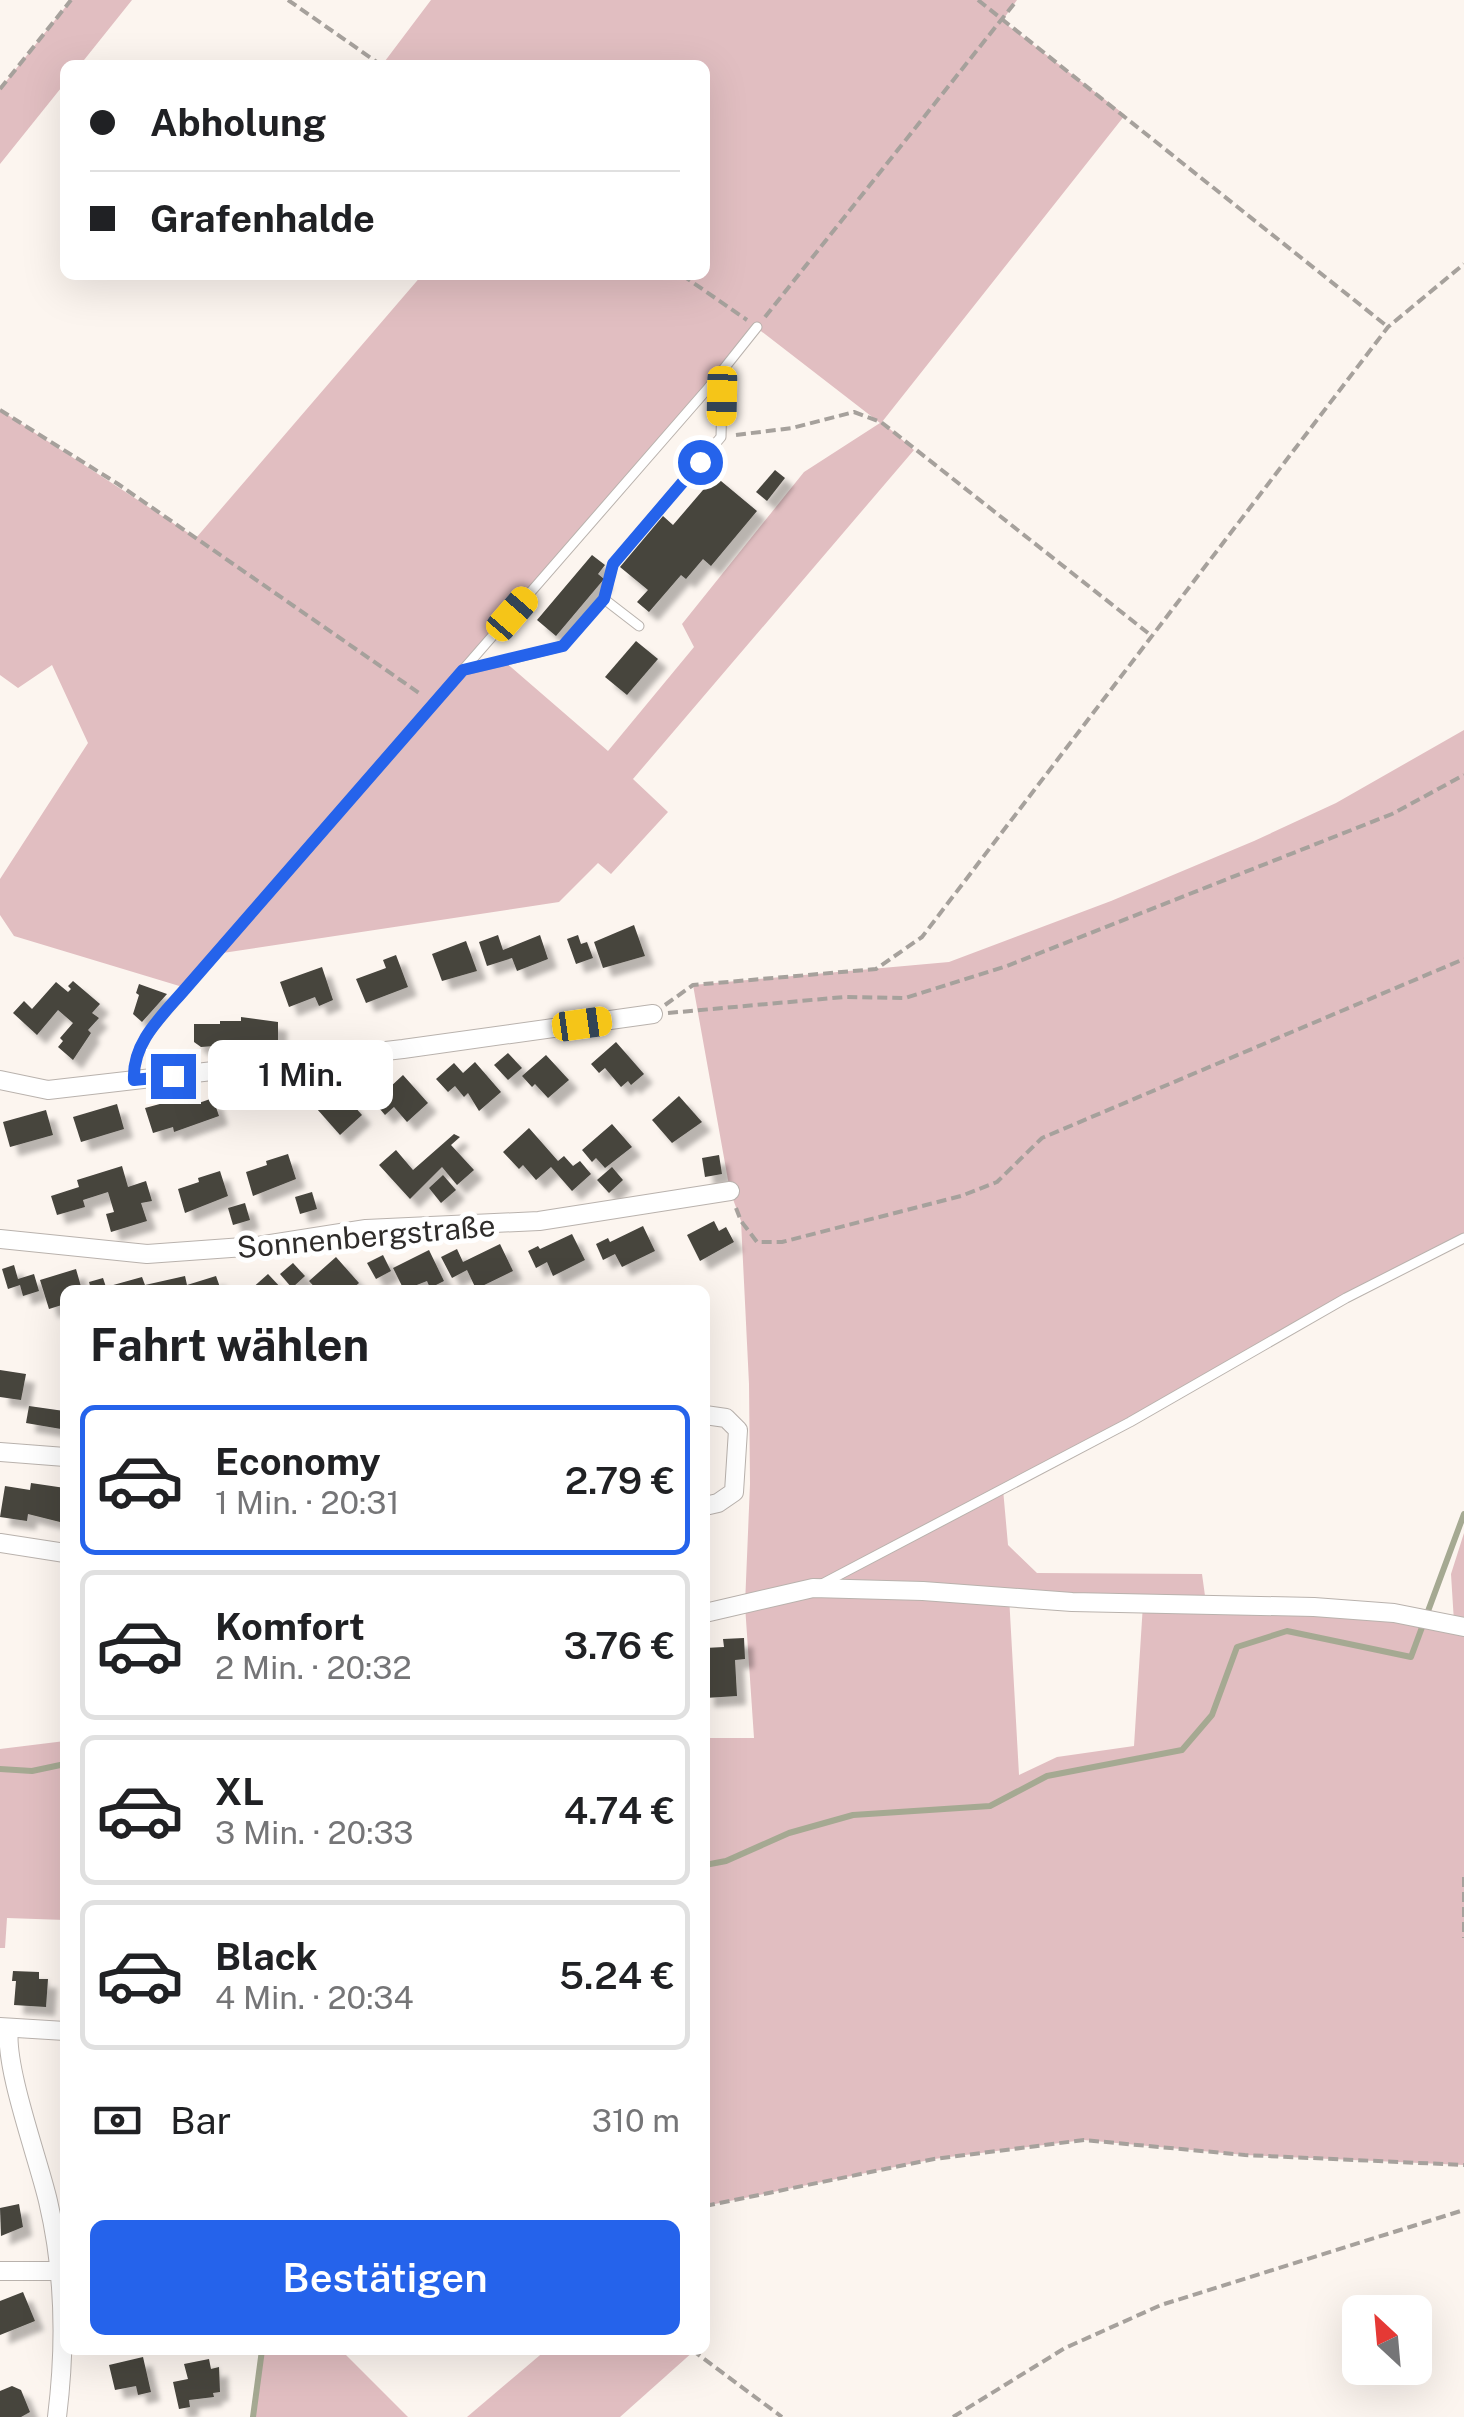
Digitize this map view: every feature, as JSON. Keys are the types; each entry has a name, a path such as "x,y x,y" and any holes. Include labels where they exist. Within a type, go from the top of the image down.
{"street":[{"path":"0,1080 48,1090 403,1049 653,1014"},
{"name":"Sonnenbergstraße","path":"0,1239 146,1254 258,1246 366,1229 540,1221 730,1191"},
{"path":"710,1416 726,1418 738,1430 734,1492 710,1504"},
{"path":"0,1452 60,1457"},
{"path":"0,1543 60,1552"},
{"path":"710,1612 813,1588 1394,1613 1459,1625"},
{"path":"0,2271 60,2271 50,2208 5,2028 60,2032"},
{"path":"57,2417 62,2355"}],"lane":[{"path":"134,1080 133,1061 144,1038 757,327"},
{"path":"463,670 563,646 604,599 613,564 721,437 722,396 710,386"},
{"path":"604,599 639,626"},
{"path":"813,1588 1130,1422 1346,1298 1464,1238"}],"path":[{"path":"0,89 71,0"},
{"path":"288,0 374,60"},
{"path":"978,0 1388,327"},
{"path":"689,280 757,327 1018,0"},
{"path":"653,1014 694,985 876,970 922,937 1388,327 1464,264"},
{"path":"0,410 118,484 434,703"},
{"path":"721,437 792,428 854,412 881,422 1150,635"},
{"path":"653,1014 844,997 905,998 1008,966 1374,821 1464,775"},
{"path":"730,1191 741,1221 758,1242 782,1242 962,1196 997,1182 1042,1138 1464,960"},
{"path":"1464,1877 1464,1938"},
{"path":"710,2205 934,2159 1084,2140 1245,2154 1464,2165"},
{"path":"953,2417 1065,2348 1161,2305 1464,2210"},
{"path":"699,2355 782,2417"}],"shaded area":[{"path":"71,0 132,0 84,60 60,60 60,89 0,164 0,89"},
{"path":"431,0 1017,0 1002,21 1125,115 882,422 914,450 633,779 668,812 611,874 598,863 559,902 216,954 186,988 14,936 0,915 0,879 88,743 52,665 18,688 0,675 0,410 196,538 418,280 710,280 710,60 386,60","holes":["757,328 880,423 804,472 682,624 694,647 608,751 505,662 464,669"]},
{"path":"1464,730 1464,1238 1003,1489 1008,1545 1037,1573 1202,1574 1206,1603 1454,1622 1451,1574 1464,1533 1464,2165 1245,2155 1084,2140 934,2159 710,2205 710,1738 754,1738 745,1605 749,1384 741,1221 730,1191 693,985 949,962 1111,901 1336,803","holes":["1009,1596 1143,1604 1134,1746 1057,1757 1019,1775"]},
{"path":"60,1742 60,1920 7,1918 5,1948 0,1948 0,1749"},
{"path":"261,2355 346,2355 408,2417 253,2417"},
{"path":"540,2355 690,2355 620,2417 467,2417"}],"building":[{"path":"775,470 785,478 767,501 756,492"},
{"path":"715,476 757,511 711,566 703,559 686,579 681,575 649,612 637,602 648,590 620,567 663,516 673,525"},
{"path":"592,555 605,565 598,574 604,579 556,636 537,620"},
{"path":"636,641 658,659 627,695 605,677"},
{"path":"634,925 645,956 603,968 594,942"},
{"path":"498,935 503,950 540,935 548,959 517,971 512,958 487,966 479,942"},
{"path":"578,935 581,944 587,942 593,958 576,964 567,939"},
{"path":"466,941 477,971 442,981 432,954"},
{"path":"396,955 408,987 366,1003 356,979 386,968 383,960"},
{"path":"322,967 333,1000 319,1006 315,997 289,1007 280,982"},
{"path":"73,981 100,1004 92,1013 99,1018 88,1030 91,1033 73,1060 58,1047 63,1041 60,1038 73,1023 58,1010 37,1035 13,1013 24,1001 32,1009 56,982 68,992"},
{"path":"139,984 167,994 142,1022 133,1014"},
{"path":"241,1017 278,1022 278,1041 201,1047 194,1042 194,1024 241,1021"},
{"path":"616,1042 644,1074 631,1085 628,1081 621,1087 605,1068 599,1073 591,1064"},
{"path":"508,1053 522,1068 508,1080 494,1065"},
{"path":"546,1055 569,1080 548,1098 522,1076"},
{"path":"475,1062 501,1092 479,1111 468,1093 464,1097 455,1086 448,1092 436,1079 454,1063 463,1073"},
{"path":"403,1075 428,1103 407,1122 394,1107 385,1115 374,1102"},
{"path":"339,1089 362,1115 340,1135 317,1109"},
{"path":"193,1095 196,1104 213,1098 219,1116 174,1132 173,1127 153,1133 145,1108"},
{"path":"679,1096 702,1122 672,1143 652,1120"},
{"path":"117,1104 124,1129 81,1142 73,1117"},
{"path":"46,1110 53,1135 10,1147 3,1122"},
{"path":"612,1124 632,1147 605,1168 596,1158 592,1162 582,1150"},
{"path":"529,1128 558,1161 564,1156 573,1166 580,1161 591,1174 572,1191 551,1167 536,1180 523,1165 519,1169 503,1152"},
{"path":"454,1134 460,1137 451,1145 474,1170 457,1185 442,1167 410,1199 379,1165 396,1150 413,1170"},
{"path":"288,1154 296,1179 253,1196 246,1172"},
{"path":"719,1155 722,1174 705,1177 702,1158"},
{"path":"122,1166 128,1187 146,1181 152,1201 141,1203 147,1221 111,1232 106,1214 114,1212 108,1192 83,1200 85,1207 57,1215 51,1196 79,1187 77,1180"},
{"path":"612,1167 623,1180 609,1193 597,1180"},
{"path":"220,1171 228,1196 185,1213 178,1189"},
{"path":"443,1175 456,1190 441,1203 429,1188"},
{"path":"312,1192 317,1209 300,1214 295,1197"},
{"path":"245,1203 250,1220 233,1225 228,1208"},
{"path":"714,1221 719,1231 726,1227 734,1242 700,1261 687,1235"},
{"path":"643,1226 655,1251 622,1267 615,1254 603,1260 596,1244 608,1238 610,1242"},
{"path":"572,1234 585,1260 553,1276 547,1262 536,1268 528,1251"},
{"path":"500,1244 513,1271 484,1285 474,1285 467,1270 452,1278 441,1257 457,1249 463,1262"},
{"path":"429,1250 444,1281 436,1285 427,1281 402,1285 393,1268"},
{"path":"383,1255 391,1271 376,1279 367,1263"},
{"path":"336,1257 359,1283 313,1285 309,1281"},
{"path":"293,1263 305,1276 289,1285 280,1274"},
{"path":"14,1265 18,1279 34,1274 39,1291 23,1296 20,1285 8,1289 2,1269"},
{"path":"76,1269 81,1285 60,1285 60,1306 49,1309 40,1280"},
{"path":"268,1274 278,1285 256,1285"},
{"path":"185,1276 187,1285 145,1285"},
{"path":"216,1276 219,1285 187,1285"},
{"path":"142,1277 145,1285 113,1285"},
{"path":"103,1278 105,1285 90,1285 89,1282"},
{"path":"0,1370 26,1374 21,1400 0,1397"},
{"path":"29,1406 60,1410 60,1429 26,1423"},
{"path":"31,1483 60,1487 60,1522 28,1514 27,1521 0,1517 5,1486 30,1490"},
{"path":"744,1638 745,1659 735,1660 737,1696 710,1698 710,1648 724,1647 723,1639"},
{"path":"13,1971 39,1972 39,1979 48,1979 46,2007 14,2005"},
{"path":"19,2204 23,2227 1,2236 0,2208"},
{"path":"23,2292 35,2321 0,2335 0,2301"},
{"path":"143,2357 151,2392 138,2395 136,2386 115,2390 109,2365"},
{"path":"209,2359 211,2369 219,2367 220,2392 213,2393 214,2397 189,2400 190,2407 179,2409 173,2382 188,2379 184,2364"},
{"path":"12,2386 21,2390 30,2412 21,2417 0,2417 0,2391"}],"waterway":[{"path":"710,1864 726,1861 789,1833 853,1815 990,1806 1047,1776 1182,1750 1212,1715 1237,1647 1287,1631 1411,1657 1464,1514"},
{"path":"0,1769 32,1771 60,1765"},
{"path":"253,2417 261,2355"}],"route":[{"path":"173,1076 134,1080 133,1061 144,1038 186,988 463,670 563,646 604,599 613,564 700,462"}]}
